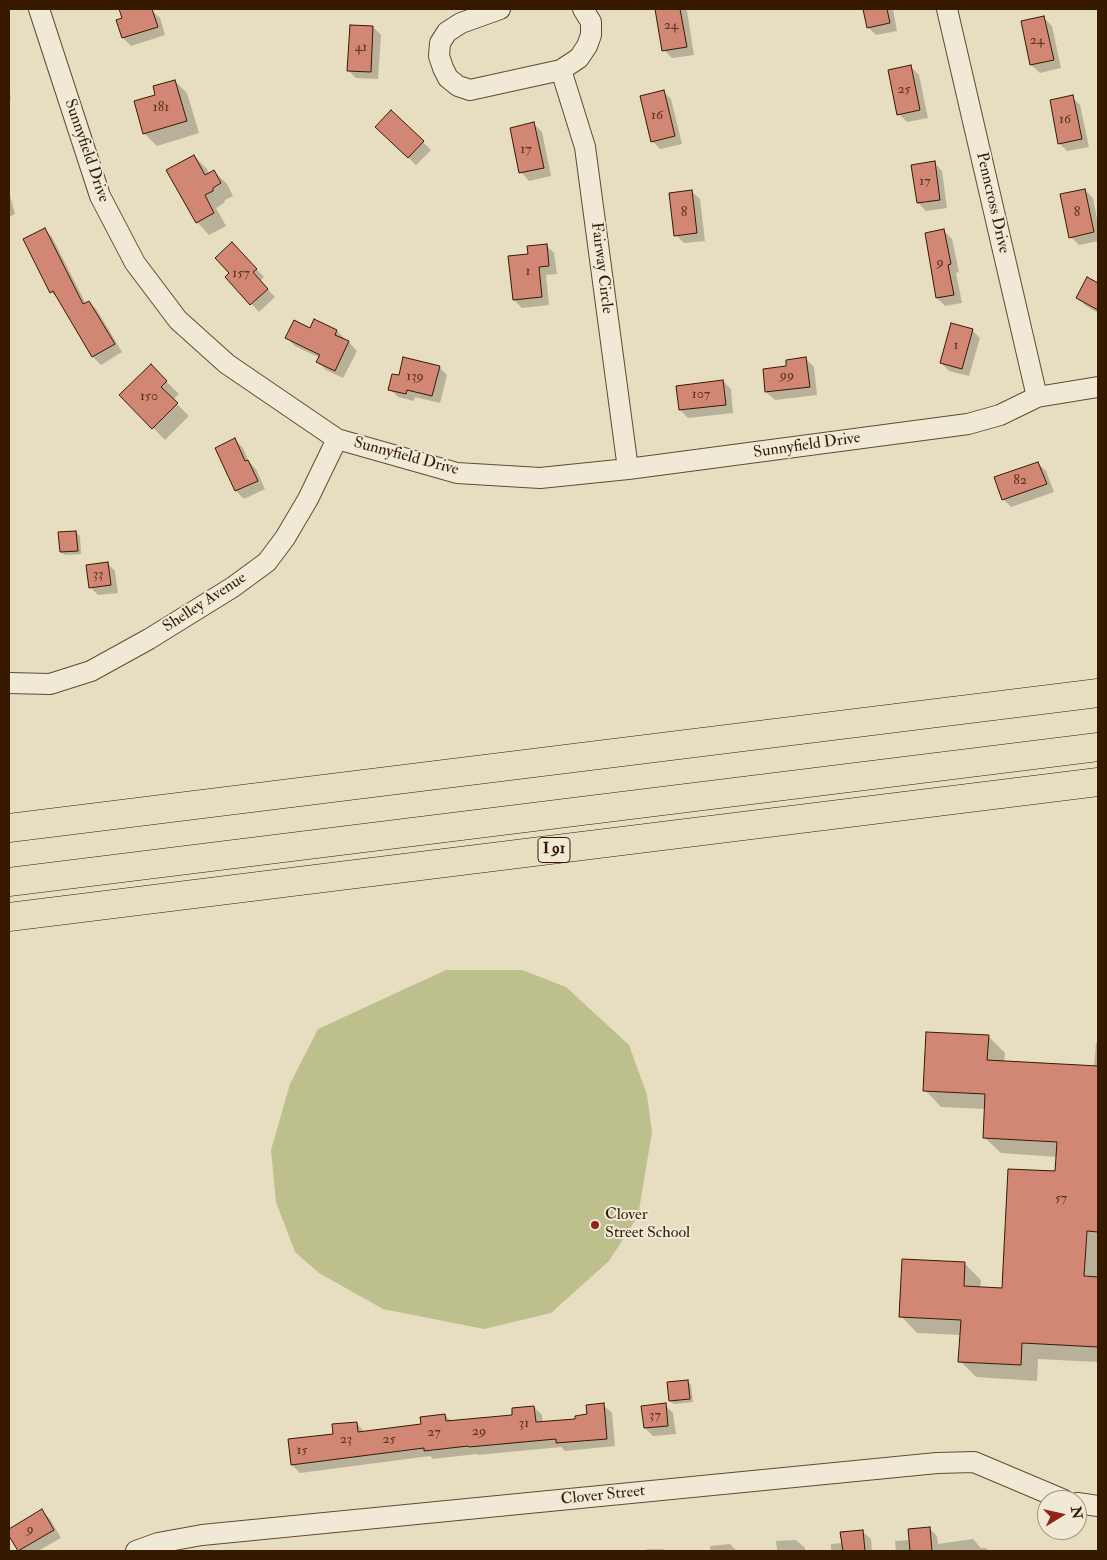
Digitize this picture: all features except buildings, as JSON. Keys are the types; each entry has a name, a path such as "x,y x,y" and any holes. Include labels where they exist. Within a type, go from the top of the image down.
{"highway":[{"path":"9,828 1098,693"},
{"path":"9,863 1098,728"},
{"path":"9,882 1098,747"},
{"name":"I 91","path":"9,917 1098,782"}],"street":[{"name":"Sunnyfield Drive","path":"39,9 100,196 135,263 178,320 226,364 337,439 456,473 540,478 628,469 968,424 1000,415 1037,396 1098,387"},
{"path":"500,9 461,23 447,32 440,43 439,56 443,68 448,78 458,86 470,90 561,70 579,58 592,35 591,22 583,9"},
{"name":"Penncross Drive","path":"947,9 1037,396"},
{"name":"Fairway Circle","path":"561,70 585,147 628,469"},
{"name":"Shelley Avenue","path":"9,683 50,684 91,671 233,587 267,562 285,538 308,499 337,439"},
{"name":"Clover Street","path":"136,1551 158,1543 202,1535 937,1463 974,1462 1040,1490"}],"green space":[{"path":"446,970 522,970 566,987 629,1045 647,1095 652,1132 638,1216 609,1261 551,1313 484,1329 383,1309 319,1273 295,1252 276,1202 271,1150 290,1084 318,1029"}],"place":[{"name":"Clover Street School","path":"595,1225"}]}
